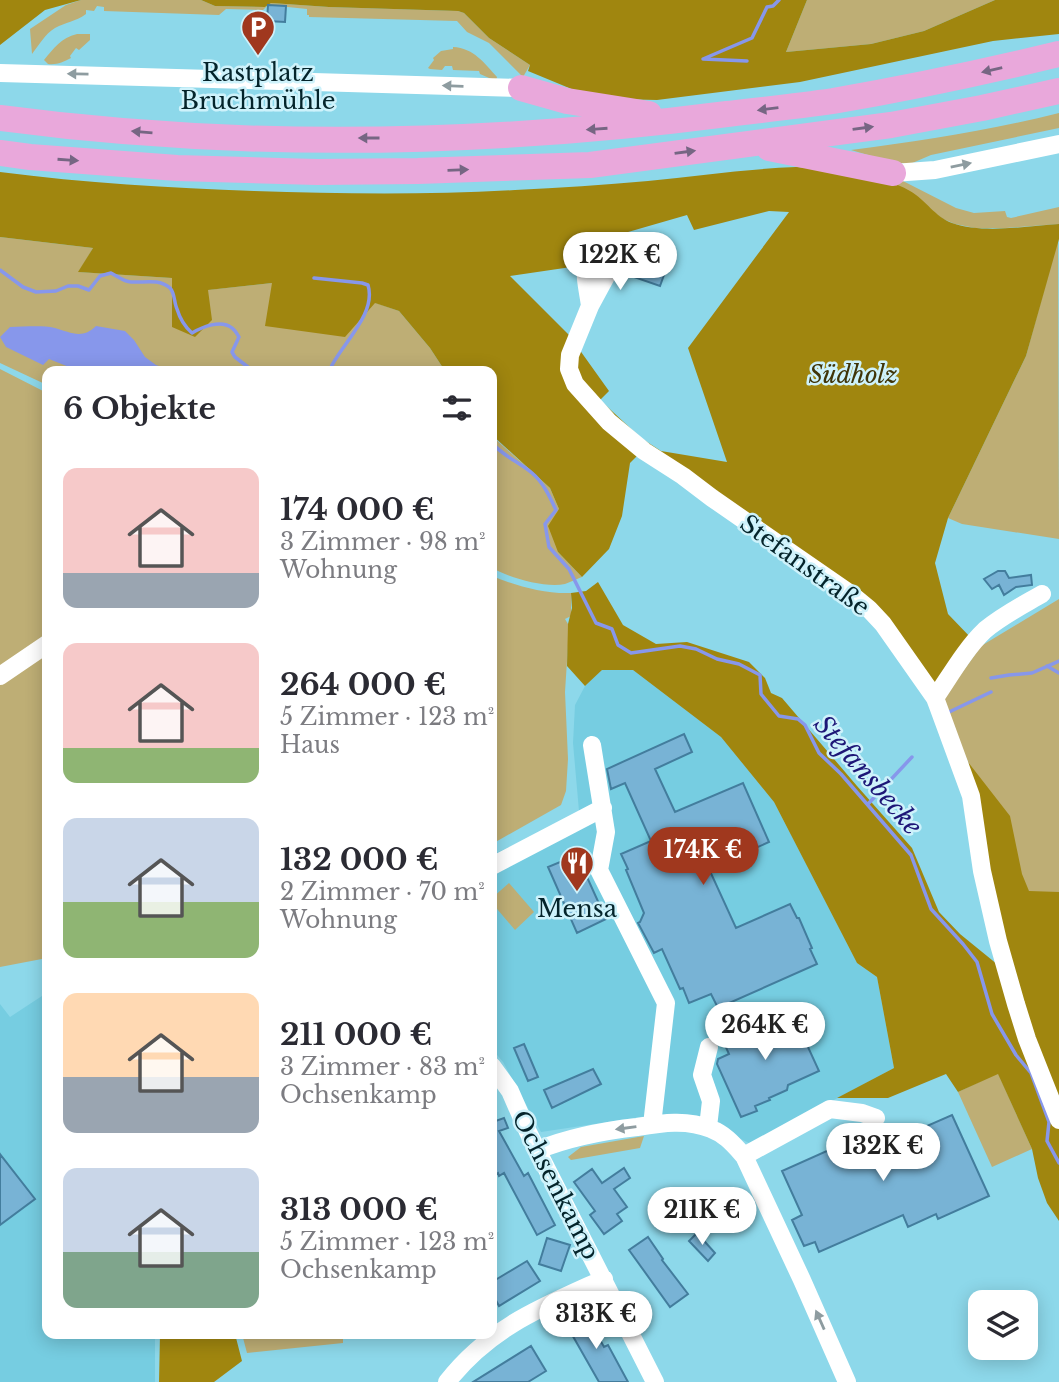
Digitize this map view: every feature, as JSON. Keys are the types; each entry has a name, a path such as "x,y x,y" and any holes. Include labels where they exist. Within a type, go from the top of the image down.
{"highway":[{"path":"0,118 147,133 273,139 451,138 602,129 832,101 973,74 1059,54"},
{"path":"521,88 567,101 689,119"},
{"path":"0,153 177,168 317,172 418,172 590,165 891,125 1059,91"},
{"path":"747,144 894,173"}],"street":[{"path":"0,73 521,88"},
{"path":"894,173 935,170 1059,145"},
{"name":"Stefanstraße","path":"590,306 570,355 569,369 575,384 609,422 644,451 869,609 883,624 934,698 971,796 982,871 1016,1004 1059,1120"},
{"path":"934,698 983,632 1005,615 1042,594"},
{"path":"0,677 42,648"},
{"path":"592,745 606,832 599,870 666,1003 652,1125"},
{"path":"497,863 603,808"},
{"path":"708,1127 710,1101 702,1075 709,1047"},
{"name":"Ochsenkamp","path":"497,1073 510,1091 655,1382"},
{"path":"744,1156 830,1109 862,1113 876,1118"},
{"path":"538,1150 588,1134 671,1122 708,1127 730,1141 744,1156 847,1382"},
{"path":"497,1333 528,1314 604,1279"},
{"path":"447,1382 472,1353 488,1339"}],"shaded area":[{"path":"81,0 201,0 215,6 268,5 263,10 226,9 219,15 104,11 104,7 97,6 94,11 86,10 82,17 51,30 32,54 30,29 66,5"},
{"path":"807,0 995,0 924,31 871,44 786,52"},
{"path":"268,5 458,11 464,13 489,38 530,65 523,77 489,43 467,32 457,21 307,15 307,9"},
{"path":"77,34 90,34 90,40 79,50 76,48 71,58 54,64 48,64 44,60 62,41"},
{"path":"453,47 467,50 478,57 497,77 496,81 479,71 453,70 452,66 445,66 442,70 428,68 433,58 441,51"},
{"path":"1059,113 1059,128 931,155 910,164 892,162 851,150 1008,125"},
{"path":"903,181 956,208 974,213 1005,211 1007,217 1011,218 1059,207 1059,224 975,228 955,224 943,219 893,183"},
{"path":"0,237 93,248 79,272 172,278 172,327 207,290 272,283 376,303 399,311 442,366 42,366 42,383 0,363"},
{"path":"1058,239 1059,539 962,524 948,518 1026,356"},
{"path":"0,369 42,390 42,959 0,967"},
{"path":"497,440 550,488 559,509 558,552 582,577 565,584 548,585 497,570"},
{"path":"497,578 531,589 571,593 571,616 565,619 569,630 565,692 568,759 566,791 561,805 497,841"},
{"path":"1059,599 1059,892 1029,892 941,702 981,646"},
{"path":"602,670 633,670 721,737 774,802 857,963 877,977 894,1068 751,1144 704,1121 654,1115 541,1132 497,1055 497,853 573,817 579,811 573,743 575,705 585,686"},
{"path":"509,883 534,912 515,930 497,909 497,894"},
{"path":"42,996 42,1339 155,1339 155,1382 0,1382 0,1004 10,1017"},
{"path":"998,1073 1032,1149 992,1167 958,1092"},
{"path":"644,1136 640,1148 571,1160 568,1157 581,1147"},
{"path":"243,1339 343,1339 343,1343 247,1353"}],"green space":[{"path":"0,0 81,0 45,10 0,45"},
{"path":"201,0 807,0 786,52 871,44 924,31 995,0 1059,0 1059,34 993,41 800,82 657,100 617,99 574,90 528,71 530,65 489,38 464,13 458,11 271,3 265,7 215,6"},
{"name":"Südholz","path":"796,167 870,176 898,185 916,195 946,220 964,226 1005,228 1059,224 1059,239 1026,356 948,518 935,563 948,614 973,640 936,693 876,610 648,445 630,463 622,516 609,549 582,577 558,552 548,526 559,509 550,488 497,440 497,366 442,366 399,311 375,303 345,337 265,326 272,283 208,290 212,320 195,337 172,327 172,278 78,272 93,248 0,237 0,172 159,187 384,194 582,186","holes":["769,211 789,212 688,348 727,462 661,451 641,438 600,400 609,391 569,335 510,276 578,266 590,243 687,215 694,230"]},
{"path":"598,582 623,625 656,644 687,642 749,662 765,678 771,693 782,698 912,848 939,912 960,934 1003,969 968,762 1010,816 1022,874 1029,891 1059,892 1059,1221 1047,1203 1032,1149 998,1074 958,1092 946,1074 888,1098 837,1098 894,1068 877,977 857,963 774,802 721,737 633,670 602,670 585,686 567,666 571,593 586,591"},
{"path":"160,1339 236,1339 242,1361 214,1382 159,1382"}],"water":[{"path":"96,326 125,331 145,357 159,366 66,366 49,359 43,365 6,347 0,337 10,327 50,327 81,334"}],"building":[{"path":"268,5 286,6 285,22 267,21"},
{"path":"659,239 672,243 660,286 628,275 637,249 654,254"},
{"path":"998,571 1005,571 1009,578 1031,575 1032,585 1016,587 1004,595 999,585 992,589 984,579"},
{"path":"684,734 692,752 655,769 675,812 743,783 769,842 709,869 736,928 790,904 799,918 817,964 718,1008 711,994 689,1003 662,949 654,953 638,923 644,913 621,854 651,841 625,783 611,789 607,769"},
{"name":"Mensa","path":"577,855 606,919 577,933 548,867"},
{"path":"791,1010 819,1071 788,1085 787,1090 755,1106 757,1111 741,1117 717,1064 718,1059 729,1054 723,1041"},
{"path":"524,1044 538,1077 528,1081 514,1048"},
{"path":"593,1069 601,1084 552,1108 544,1090"},
{"path":"952,1115 989,1196 938,1219 936,1214 908,1227 903,1215 819,1252 815,1242 804,1246 792,1220 802,1215 782,1171 867,1133 869,1137 897,1125 902,1137"},
{"path":"504,1118 508,1128 499,1131 524,1176 528,1173 555,1225 537,1235 504,1173 499,1176 497,1174 497,1121"},
{"path":"0,1154 35,1199 0,1225"},
{"path":"624,1168 630,1178 614,1189 627,1207 617,1214 622,1221 604,1234 590,1215 595,1211 574,1182 592,1169 602,1183"},
{"path":"697,1233 715,1253 708,1261 689,1241"},
{"path":"648,1237 688,1294 670,1307 629,1250"},
{"path":"547,1238 570,1245 561,1271 539,1264"},
{"path":"527,1261 540,1281 499,1306 497,1279"},
{"path":"585,1313 604,1347 608,1345 628,1382 599,1382 566,1324"},
{"path":"531,1346 546,1371 528,1382 473,1382"}],"waterway":[{"path":"747,61 703,59 752,38 767,7 773,6 779,0"},
{"name":"Stefansbecke","path":"0,270 23,287 36,292 56,291 68,286 89,290 100,276 111,273 128,282 161,283 172,290 181,319 192,333 217,324 228,325 233,329 239,337 232,352 247,366"},
{"path":"314,278 368,285 369,296 363,319 332,366"},
{"name":"Stefansbecke","path":"497,448 532,473 546,490 556,510 545,524 549,547 569,569 596,623 612,629 618,645 631,653 680,646 696,649 717,659 739,664 760,675 761,694 779,716 798,719 805,725 819,753 841,774 911,855 931,909 977,962 992,1014 1016,1055 1031,1073 1049,1122 1047,1141 1059,1163"},
{"path":"991,678 1032,673 1059,661"},
{"path":"1047,666 1059,673"},
{"path":"947,713 991,692"},
{"path":"868,804 912,757"}],"place":[{"name":"Rastplatz Bruchmühle","path":"258,57"},
{"name":"Mensa","path":"577,893"}]}
